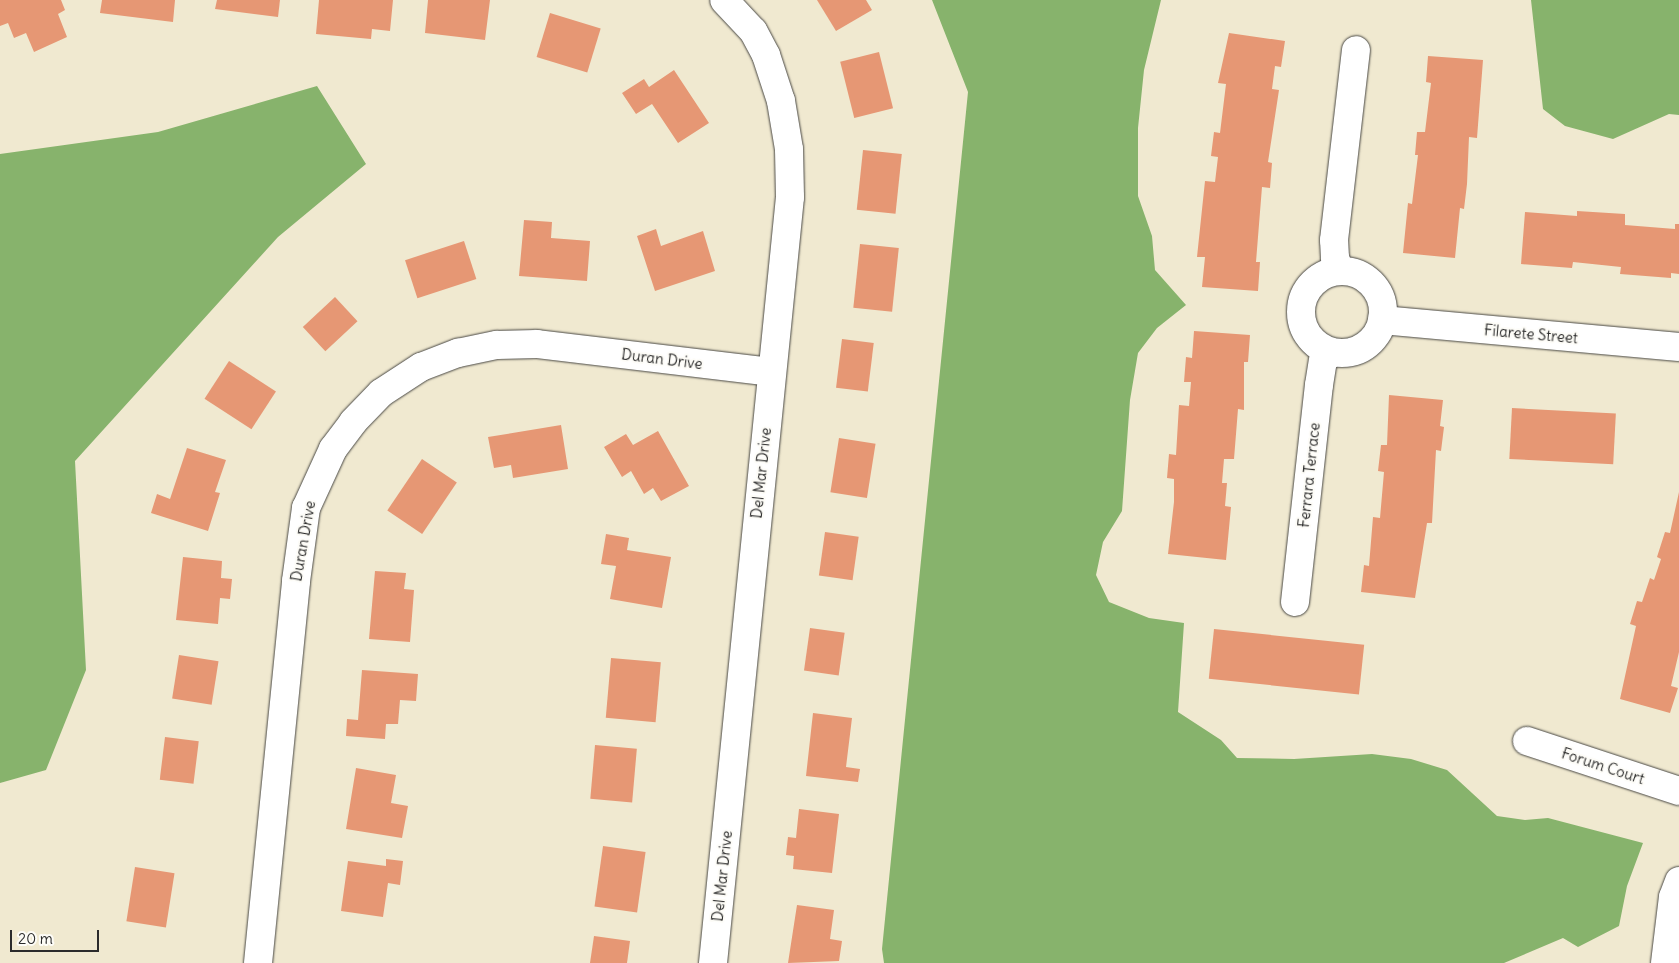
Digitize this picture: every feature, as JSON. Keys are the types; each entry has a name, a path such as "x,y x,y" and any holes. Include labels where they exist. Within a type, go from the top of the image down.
{"street":[{"name":"Del Mar Drive","path":"713,963 790,197 789,149 781,101 766,56 753,31 724,0"},
{"path":"1340,271 1334,258 1334,240 1356,50"},
{"path":"1340,271 1361,276 1371,283 1381,300 1382,320 1372,340 1364,347 1347,353 1331,352 1315,344 1307,334 1301,310 1304,297 1316,281 1340,271"},
{"name":"Filarete Street","path":"1382,320 1679,347"},
{"name":"Duran Drive","path":"258,963 296,581 306,508 333,448 353,422 381,393 421,367 458,353 497,345 537,344 771,372"},
{"name":"Ferrara Terrace","path":"1295,602 1319,386 1323,361 1331,352"},
{"name":"Forum Court","path":"1527,741 1679,791"},
{"path":"1665,963 1674,897 1679,881"}],"green space":[{"path":"932,0 1161,0 1144,70 1138,128 1138,196 1152,236 1155,270 1186,305 1157,328 1138,353 1130,400 1122,511 1103,542 1096,575 1109,602 1149,618 1184,623 1178,712 1221,740 1237,758 1294,759 1372,754 1411,759 1447,770 1497,816 1525,820 1548,818 1643,843 1627,886 1619,926 1578,947 1563,938 1504,963 884,963 882,949 968,92"},
{"path":"1531,0 1679,0 1679,115 1669,114 1613,139 1565,126 1543,109"},
{"path":"317,86 366,164 278,237 75,461 86,670 46,770 0,783 0,154 158,132"}],"building":[{"path":"0,0 61,0 65,10 58,14 67,37 34,52 26,33 14,38 8,23 0,26"},
{"path":"102,0 175,0 173,22 100,13"},
{"path":"217,0 280,0 278,17 215,9"},
{"path":"319,0 393,0 390,31 372,29 371,39 316,34"},
{"path":"428,0 490,0 485,40 425,33"},
{"path":"817,0 866,0 872,10 836,31"},
{"path":"550,13 601,28 587,72 537,57"},
{"path":"1229,33 1285,41 1281,67 1275,66 1272,89 1279,90 1268,162 1272,163 1270,188 1262,187 1256,262 1260,262 1258,291 1202,287 1205,257 1197,257 1205,181 1215,182 1218,157 1211,156 1214,132 1220,133 1226,84 1218,83"},
{"path":"879,52 893,108 854,118 840,62"},
{"path":"1428,56 1483,60 1477,138 1469,137 1467,184 1464,209 1460,208 1455,258 1403,253 1408,203 1412,204 1418,155 1415,155 1417,132 1425,132 1431,83 1426,82"},
{"path":"674,70 709,123 678,143 652,104 636,114 622,93 644,79 649,87"},
{"path":"863,150 902,154 896,214 857,210"},
{"path":"1577,211 1625,214 1625,225 1675,229 1675,224 1679,224 1679,274 1671,273 1671,278 1620,274 1621,267 1573,262 1572,268 1521,264 1525,212 1577,216"},
{"path":"524,220 552,222 551,238 590,241 587,281 519,276"},
{"path":"656,229 661,246 703,231 715,271 655,291 637,236"},
{"path":"464,241 476,279 417,298 405,260"},
{"path":"860,244 899,248 892,312 853,308"},
{"path":"335,297 358,321 325,351 303,327"},
{"path":"1194,331 1250,335 1248,362 1244,362 1244,410 1238,409 1234,459 1224,459 1222,483 1227,483 1225,506 1231,507 1226,560 1168,554 1174,502 1174,479 1167,478 1169,454 1176,455 1179,405 1189,406 1191,382 1184,382 1186,357 1192,358"},
{"path":"842,339 874,343 868,392 836,388"},
{"path":"229,361 276,391 251,429 204,399"},
{"path":"1389,395 1443,400 1440,426 1444,427 1441,451 1436,450 1432,523 1427,523 1415,598 1361,592 1364,565 1369,566 1373,517 1380,518 1384,472 1378,471 1381,445 1387,445"},
{"path":"1512,408 1616,413 1613,464 1509,459"},
{"path":"561,425 568,469 513,478 511,465 494,468 488,437"},
{"path":"658,431 689,486 661,501 653,488 644,494 631,471 622,477 604,447 626,434 633,445"},
{"path":"839,438 876,444 867,498 830,492"},
{"path":"187,448 226,460 215,492 220,493 208,531 151,513 157,494 170,499"},
{"path":"422,459 457,482 422,534 387,510"},
{"path":"1679,492 1679,652 1671,686 1678,688 1670,713 1620,699 1636,626 1630,624 1637,601 1642,602 1650,578 1654,580 1661,559 1657,557 1665,532 1670,533"},
{"path":"825,532 859,537 853,580 819,576"},
{"path":"606,534 629,538 627,550 671,557 662,608 610,599 616,566 601,564"},
{"path":"183,557 222,561 221,578 232,579 230,599 220,598 218,624 176,620"},
{"path":"375,571 406,573 404,589 414,590 410,642 369,639"},
{"path":"810,628 845,633 839,675 804,671"},
{"path":"1214,629 1364,645 1359,695 1209,679"},
{"path":"179,655 219,661 212,705 172,698"},
{"path":"611,658 661,662 656,722 606,718"},
{"path":"362,670 418,674 416,701 400,700 398,724 386,724 385,739 346,736 347,719 358,720"},
{"path":"813,713 852,718 846,767 860,769 858,782 806,776"},
{"path":"165,737 199,741 194,784 160,780"},
{"path":"595,745 637,749 632,802 590,799"},
{"path":"356,768 396,775 391,803 408,806 402,838 346,829"},
{"path":"799,809 839,814 832,873 793,869 794,856 786,855 788,837 796,838"},
{"path":"603,846 646,852 637,912 595,906"},
{"path":"386,859 403,861 400,885 388,883 383,917 341,911 348,861 386,866"},
{"path":"135,867 175,873 166,928 126,921"},
{"path":"797,905 834,910 830,939 842,941 839,961 788,963"},
{"path":"594,936 630,941 627,963 590,963"}]}
